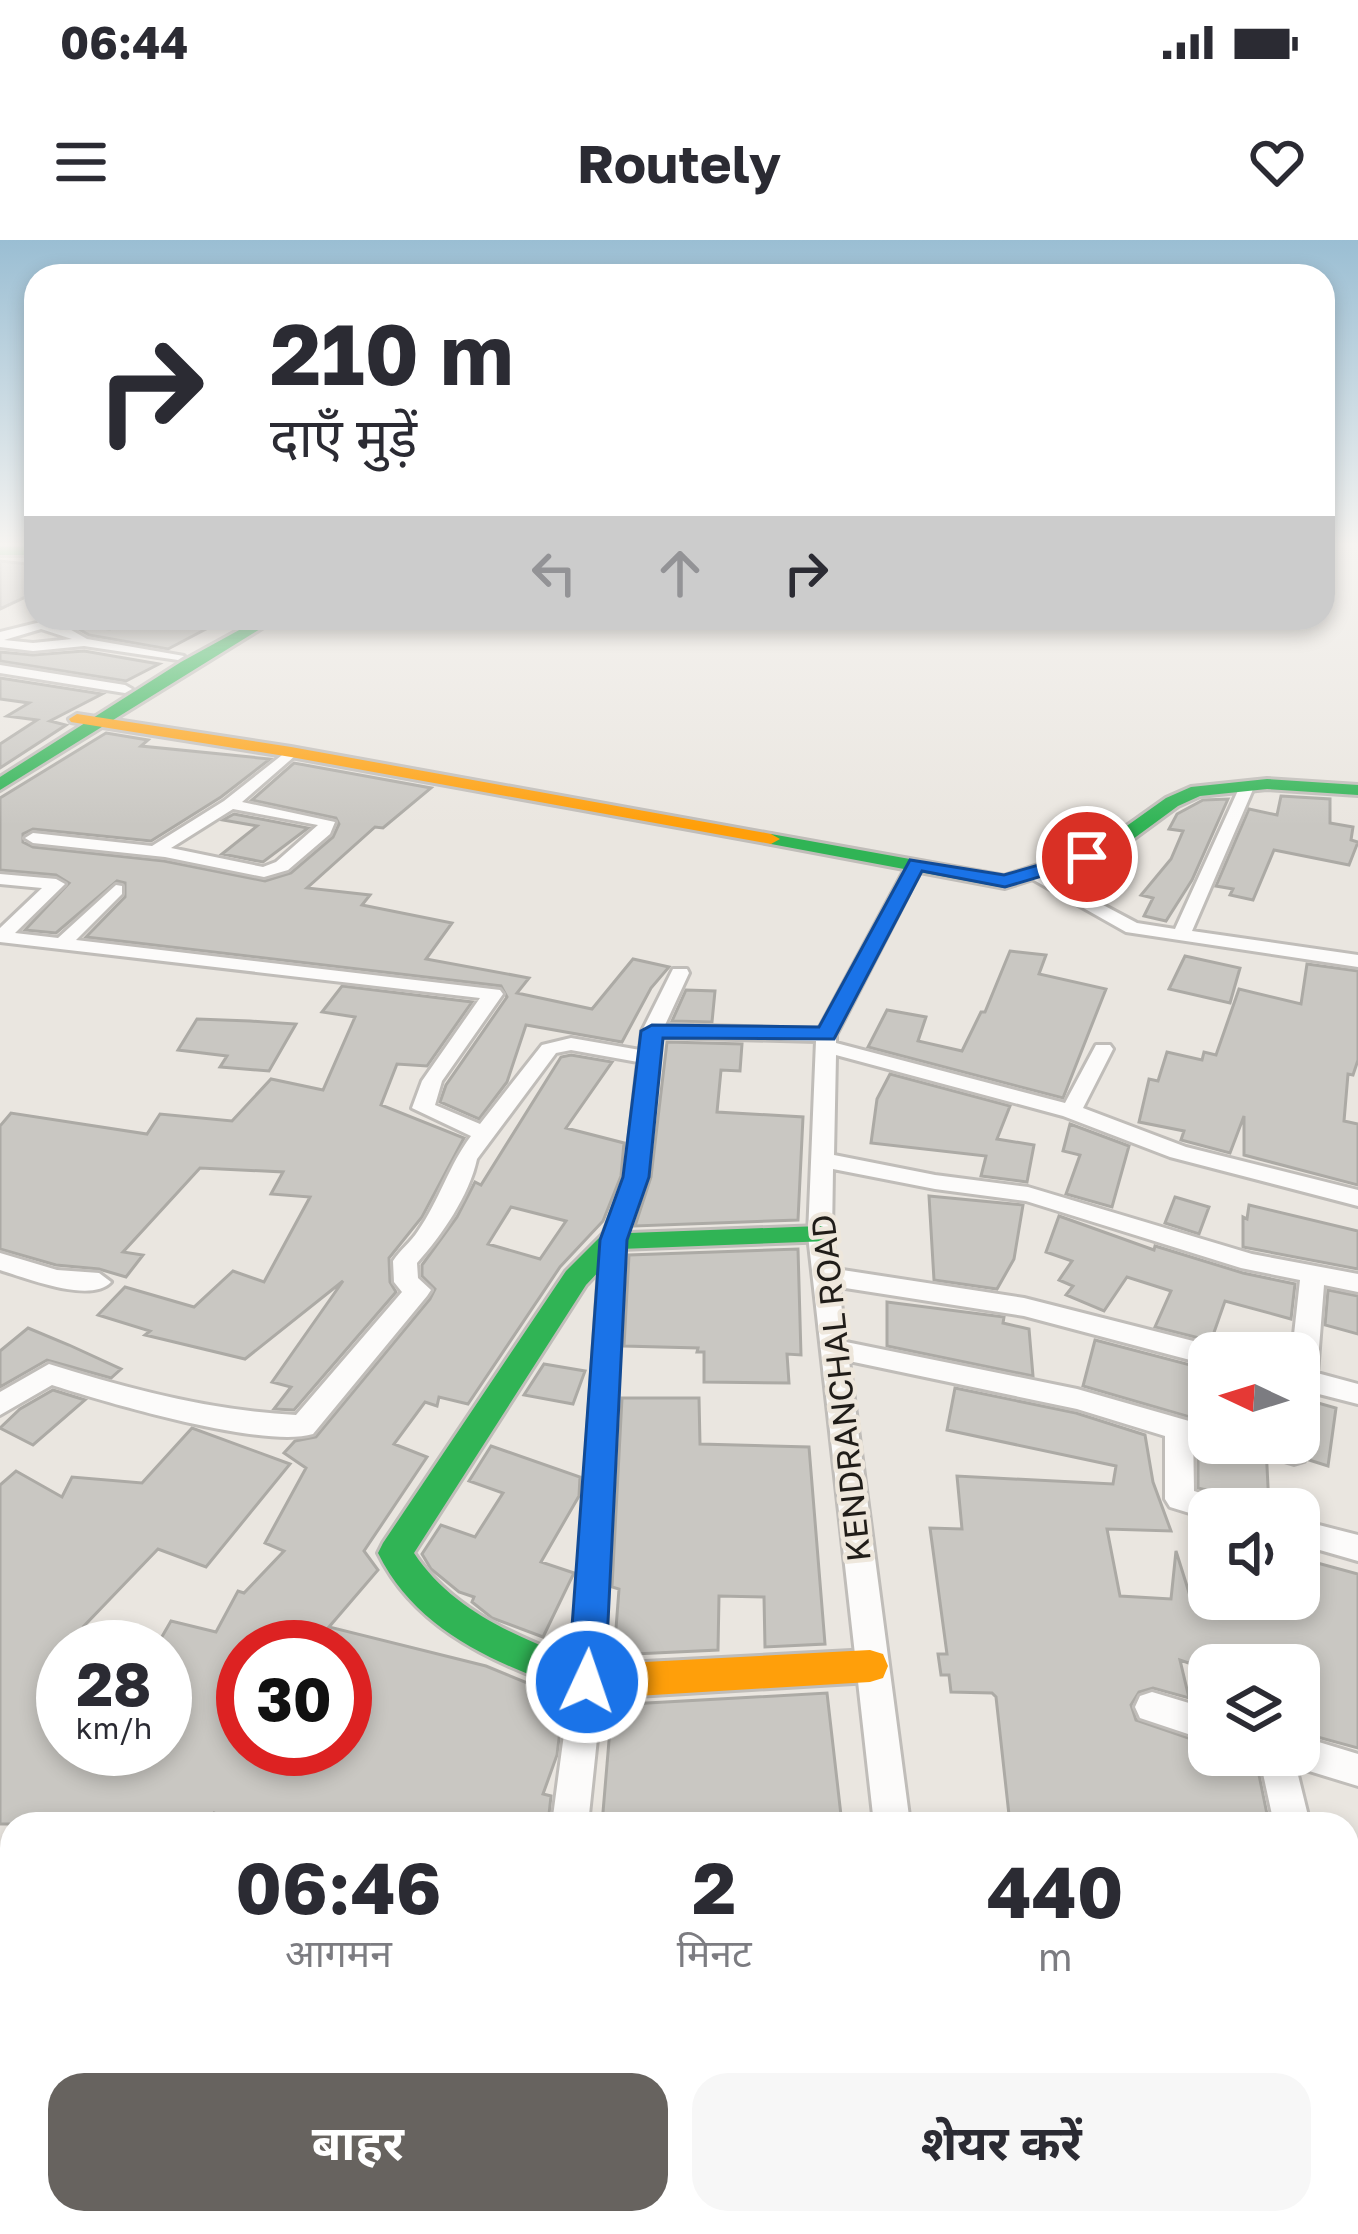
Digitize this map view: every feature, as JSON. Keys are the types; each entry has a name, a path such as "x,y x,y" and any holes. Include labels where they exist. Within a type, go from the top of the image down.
{"main road":[{"path":"0,785 125,689 208,640"},
{"path":"0,768 227,640"},
{"path":"88,720 1005,881 1116,845 1180,797 1246,787 1358,790"},
{"path":"820,1234 613,1240 576,1279 395,1553 413,1586 475,1636 587,1682 870,1666"}],"street":[{"path":"0,640 33,647 84,642 178,656"},
{"path":"0,669 125,689"},
{"path":"152,854 230,804 291,752"},
{"path":"1180,938 1246,787"},
{"path":"34,838 264,872 282,866 324,831 328,822 230,804"},
{"name":"KENDRANCHAL ROAD","path":"890,1812 820,1234 826,1040 916,864"},
{"path":"1034,874 1132,928 1358,961"},
{"path":"0,879 56,884 1,937 493,994 432,1081 423,1108 484,1134"},
{"path":"62,944 116,890"},
{"path":"571,1812 587,1682 613,1240 636,1177 650,1045 680,973"},
{"path":"0,1405 49,1374 128,1399 260,1424 303,1426 418,1290 406,1282 405,1261 425,1238 462,1174 466,1157 549,1049 571,1044 826,1040 1072,1111 1178,1152 1358,1198"},
{"path":"1072,1111 1103,1049"},
{"path":"824,1160 1028,1194 1250,1262 1358,1283"},
{"path":"0,1261 56,1279 99,1282"},
{"path":"1306,1332 1313,1274"},
{"path":"825,1276 1024,1306 1188,1349"},
{"path":"831,1348 1077,1399 1179,1429 1180,1499 1188,1501"},
{"path":"1320,1384 1358,1394"},
{"path":"1320,1538 1358,1548"},
{"path":"1153,1707 1188,1718"},
{"path":"1320,1758 1358,1770"},
{"path":"1281,1776 1289,1812"}],"building":[{"path":"118,640 185,640 168,649"},
{"path":"84,651 159,664 126,681 0,661 0,652"},
{"path":"0,678 102,694 50,721 66,725 0,768 0,744 37,720 7,716 29,703 0,699"},
{"path":"106,733 148,740 141,746 270,759 151,841 33,829 23,834 23,842 33,847 164,861 265,881 291,873 333,837 339,824 336,818 252,800 294,763 431,788 383,828 375,827 307,888 370,895 362,905 452,923 426,959 529,978 517,993 592,1009 633,959 669,967 651,988 622,1042 526,1025 507,1082 479,1119 440,1102 446,1085 507,997 501,986 86,937 125,897 125,883 117,881 56,933 25,930 69,883 56,875 0,870 0,798"},
{"path":"1281,796 1330,799 1330,823 1353,827 1351,840 1358,842 1349,865 1274,850 1253,900 1230,895 1233,889 1216,886 1249,809 1277,815"},
{"path":"1228,799 1192,880 1166,921 1144,916 1153,898 1141,895 1171,859 1183,831 1169,829 1177,814 1203,800"},
{"path":"234,814 308,828 263,862 222,854 257,826 223,820"},
{"path":"1010,951 1046,955 1039,974 1106,989 1063,1098 868,1047 887,1010 926,1017 918,1041 962,1051 985,1012"},
{"path":"1185,956 1240,968 1230,1003 1169,989"},
{"path":"1307,964 1358,971 1358,1060 1353,1075 1348,1074 1344,1121 1358,1124 1358,1185 1244,1155 1244,1116 1230,1153 1181,1140 1184,1131 1139,1122 1149,1079 1158,1081 1167,1052 1202,1060 1204,1052 1216,1055 1239,989 1301,1004"},
{"path":"342,986 472,1002 427,1066 397,1064 381,1105 464,1138 422,1217 389,1258 390,1282 396,1292 294,1410 274,1409 291,1387 272,1382 343,1281 245,1359 145,1335 150,1331 98,1315 125,1287 194,1307 233,1271 264,1282 310,1197 271,1194 283,1172 200,1168 123,1252 143,1255 126,1277 0,1249 0,1126 11,1113 147,1134 160,1114 232,1121 271,1079 323,1090 355,1017 322,1012"},
{"path":"686,990 715,991 712,1022 672,1021"},
{"path":"197,1019 296,1024 269,1071 220,1067 227,1056 178,1050"},
{"path":"667,1042 742,1044 740,1071 721,1070 717,1112 803,1117 798,1220 635,1226 651,1177"},
{"path":"561,1057 612,1062 566,1128 624,1143 621,1176 603,1221 560,1267 468,1404 439,1397 437,1406 425,1402 394,1444 427,1457 364,1551 378,1570 335,1620 222,1620 238,1591 244,1593 284,1551 265,1543 306,1468 284,1453 295,1441 316,1437 430,1299 435,1289 422,1276 422,1265 457,1217 475,1182 481,1185","holes":["511,1207 566,1221 540,1259 488,1244"]},
{"path":"890,1074 1010,1106 997,1139 1034,1145 1027,1182 981,1176 986,1156 871,1143 877,1099"},
{"path":"1070,1124 1129,1146 1112,1207 1066,1194 1080,1155 1063,1151"},
{"path":"929,1196 1023,1205 1014,1259 997,1289 934,1280"},
{"path":"1175,1197 1209,1207 1199,1234 1165,1223"},
{"path":"1249,1205 1358,1231 1358,1269 1243,1247 1243,1217 1247,1219"},
{"path":"1059,1216 1154,1250 1155,1246 1295,1284 1291,1319 1225,1301 1214,1332 1188,1335 1155,1327 1171,1291 1127,1277 1104,1311 1066,1295 1073,1286 1059,1280 1072,1261 1046,1252"},
{"path":"798,1249 801,1355 787,1354 789,1383 704,1382 704,1352 697,1352 698,1348 624,1346 629,1255"},
{"path":"1328,1290 1358,1296 1358,1334 1325,1325"},
{"path":"887,1302 1004,1317 1003,1323 1029,1329 1033,1376 887,1346"},
{"path":"28,1328 121,1369 111,1378 47,1360 0,1387 0,1351"},
{"path":"1095,1340 1188,1364 1188,1416 1083,1386"},
{"path":"544,1364 585,1371 573,1404 524,1395"},
{"path":"955,1388 1076,1413 1145,1435 1153,1482 1171,1531 1107,1529 1120,1596 1171,1599 1176,1551 1188,1589 1188,1620 1320,1620 1320,1564 1358,1574 1358,1748 1320,1738 1320,1644 1188,1644 1188,1663 1180,1660 1188,1698 1153,1688 1139,1692 1131,1705 1136,1720 1188,1738 1188,1776 1259,1776 1267,1812 1009,1812 996,1697 951,1692 949,1675 941,1675 938,1654 947,1654 930,1528 962,1529 957,1476 1113,1484 1116,1466 947,1430"},
{"path":"53,1390 85,1400 33,1445 0,1428 20,1409"},
{"path":"622,1398 699,1398 700,1444 809,1447 825,1644 765,1647 764,1597 719,1596 718,1650 614,1655 619,1589 612,1587"},
{"path":"1320,1404 1336,1408 1328,1466 1320,1463"},
{"path":"192,1428 290,1464 206,1567 158,1549 90,1620 36,1620 36,1776 192,1776 192,1626 216,1632 216,1776 372,1776 372,1638 486,1666 564,1698 557,1755 543,1794 551,1796 549,1812 0,1812 0,1485 16,1471 62,1497 72,1477 142,1483"},
{"path":"491,1446 580,1477 579,1496 541,1562 574,1573 543,1637 492,1618 472,1602 474,1597 459,1592 431,1569 422,1554 441,1525 475,1537 503,1493 469,1481"},
{"path":"1198,1464 1267,1464 1268,1488 1198,1488"},
{"path":"827,1693 841,1812 603,1812 612,1705"}],"traffic: fast":[{"path":"0,785 231,640"},
{"path":"771,839 1005,882 1107,849 1172,802 1197,791 1267,784 1358,790"},
{"path":"551,1667 462,1624 425,1593 395,1553 576,1278 613,1240 820,1235"}],"traffic: slow":[{"path":"77,719 291,752 771,839"},
{"path":"551,1667 587,1682 870,1666"}],"route":[{"path":"587,1682 613,1240 636,1177 652,1031 826,1034 916,864 1005,881 1087,857"}]}
